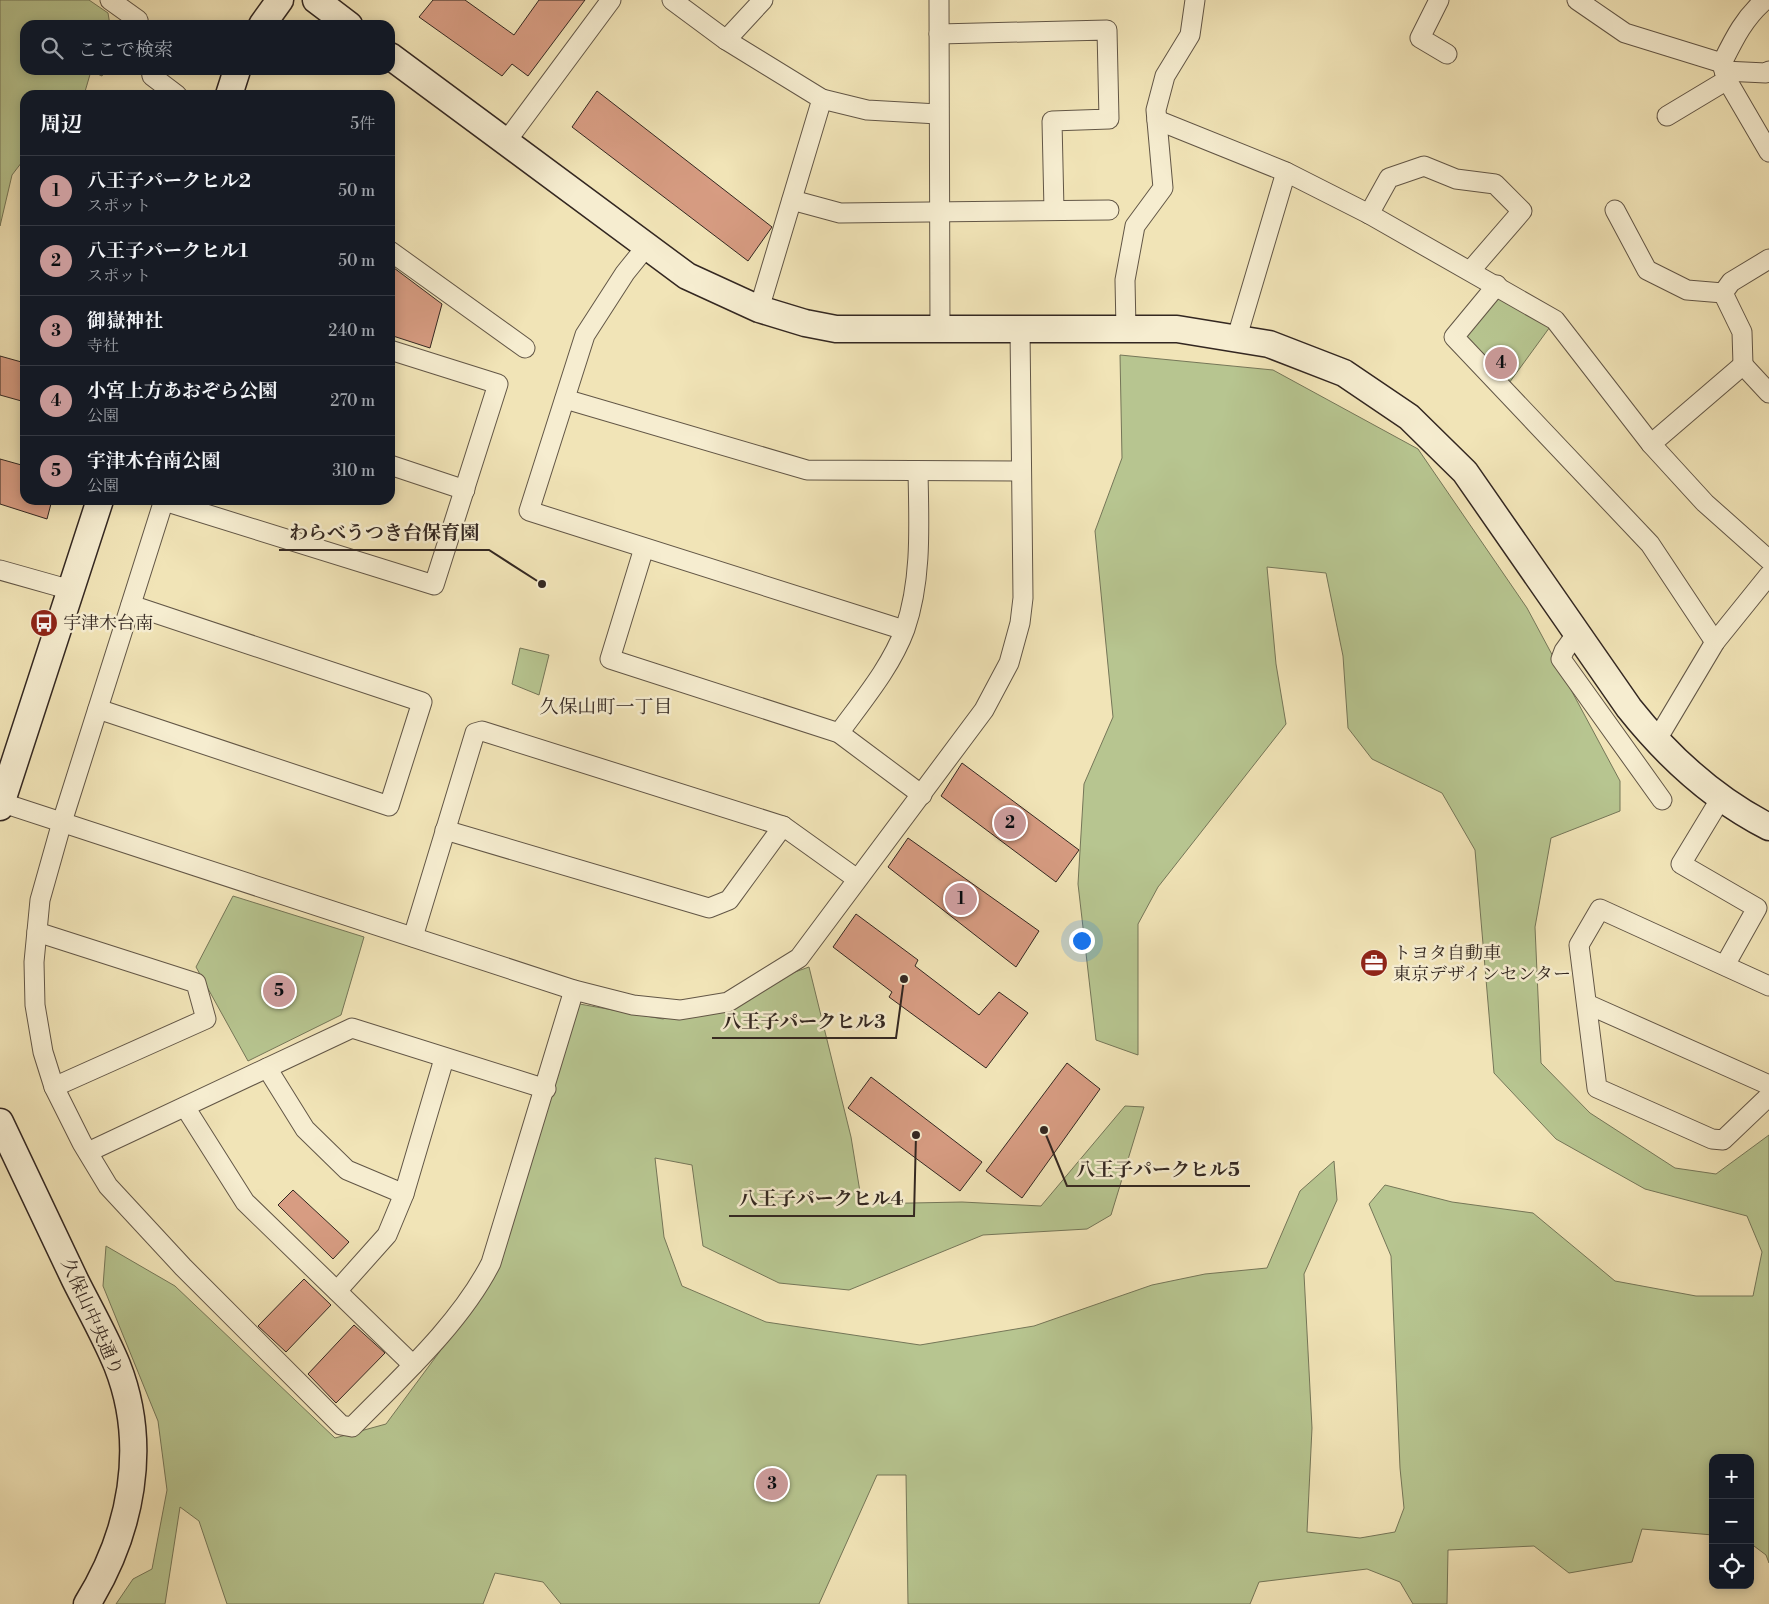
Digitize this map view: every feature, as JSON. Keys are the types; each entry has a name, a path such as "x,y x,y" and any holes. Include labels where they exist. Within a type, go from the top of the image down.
{"street":[{"path":"110,0 138,20"},
{"path":"266,20 280,0"},
{"path":"316,0 342,20"},
{"path":"505,143 611,0"},
{"path":"672,0 726,40 822,99 866,110 938,114"},
{"path":"726,40 763,0"},
{"path":"939,0 940,330"},
{"path":"1126,328 1125,280 1135,226 1163,188 1156,110 1165,76 1190,35 1194,0"},
{"path":"1439,0 1420,38 1448,54"},
{"path":"1577,0 1625,33 1724,71 1766,73 1769,71"},
{"path":"1667,116 1724,71 1741,25 1750,12 1765,0"},
{"path":"939,34 1107,30 1109,119 1052,121 1054,210"},
{"path":"395,60 687,276 759,309 805,323 836,329 1177,329 1237,337 1269,344 1344,374 1389,401 1448,452 1481,492 1629,708 1656,741 1682,766 1721,798 1769,827"},
{"path":"1724,71 1769,152"},
{"path":"154,75 171,90"},
{"path":"231,90 235,75"},
{"path":"759,309 822,99"},
{"path":"1157,120 1286,172 1369,214 1471,270 1555,320 1652,444 1705,503 1769,560"},
{"path":"1369,214 1390,178 1424,166 1456,179 1495,184 1522,211 1471,270"},
{"path":"1237,337 1286,172"},
{"path":"792,200 840,213 1109,210"},
{"path":"1615,210 1647,270 1687,290 1723,292"},
{"path":"646,247 625,273 585,335 529,511 904,630"},
{"path":"395,255 525,348"},
{"path":"1723,292 1731,282 1769,259"},
{"path":"1497,285 1454,337 1650,544 1715,642"},
{"path":"1723,292 1742,332 1743,365 1769,393"},
{"path":"98,505 0,804 62,822 574,990 633,1006 680,1010 728,1002 799,958 984,710 1009,663 1020,623 1023,598 1020,329"},
{"path":"180,505 434,585 498,384 395,352"},
{"path":"1652,444 1743,365"},
{"path":"565,399 807,470 1021,471"},
{"path":"395,468 465,490"},
{"path":"839,732 879,677 904,630 915,592 919,524 918,472"},
{"path":"162,505 62,822 40,900 34,962 36,1005 43,1052 54,1087 108,1186 183,1267 341,1425 352,1427 413,1365 479,1288 492,1263 546,1089 574,990"},
{"path":"644,548 610,660 839,732 922,795"},
{"path":"0,570 71,590"},
{"path":"1656,741 1715,642 1769,575"},
{"path":"98,709 389,806 422,702 131,605"},
{"path":"1577,633 1564,651 1561,660 1662,800"},
{"path":"413,937 475,733 482,731 783,826 857,879"},
{"path":"1721,798 1681,864 1757,908 1725,965"},
{"path":"445,830 709,908 728,900 783,826"},
{"path":"1769,986 1600,910 1579,945 1597,1088 1712,1140 1723,1140 1769,1096"},
{"path":"37,932 196,983 206,1019 54,1087"},
{"path":"1587,1004 1769,1085"},
{"path":"88,1152 352,1028 444,1059 546,1089"},
{"path":"337,1292 387,1235 404,1194 444,1059"},
{"path":"267,1068 305,1129 347,1170 404,1194"},
{"path":"184,1107 245,1202 413,1365"},
{"name":"久保山中央通り","path":"0,1122 117,1366 129,1412 134,1454 132,1494 120,1537 104,1576 86,1604"}],"green space":[{"path":"0,0 89,0 108,13 109,20 20,20 20,75 90,75 85,90 20,90 20,165 12,175 0,226"},
{"path":"1497,285 1555,320 1504,390 1454,337"},
{"path":"1120,355 1273,370 1418,449 1527,608 1620,781 1620,811 1551,838 1535,927 1541,1063 1590,1113 1675,1168 1716,1174 1769,1135 1769,1563 1766,1555 1754,1546 1754,1454 1709,1454 1709,1535 1642,1529 1632,1562 1569,1573 1534,1546 1448,1550 1447,1604 1413,1604 1400,1582 1367,1569 1259,1582 1250,1604 908,1604 906,1475 877,1475 819,1604 561,1604 543,1582 495,1573 483,1604 227,1604 199,1521 180,1507 165,1604 116,1604 133,1579 152,1569 167,1490 158,1421 103,1286 106,1246 175,1286 335,1438 386,1424 492,1281 574,1003 663,1019 809,967 851,1137 862,1204 962,1202 1041,1206 1125,1106 1144,1107 1111,1215 1087,1229 983,1235 849,1290 779,1283 703,1246 692,1165 655,1158 664,1237 682,1286 766,1322 920,1345 1034,1326 1152,1285 1205,1274 1267,1268 1300,1191 1334,1161 1337,1200 1304,1274 1312,1428 1307,1532 1360,1538 1395,1532 1404,1508 1400,1468 1391,1256 1369,1204 1385,1185 1452,1202 1533,1213 1615,1281 1696,1296 1753,1296 1762,1252 1747,1216 1645,1189 1556,1139 1494,1073 1475,850 1442,793 1372,759 1348,728 1343,656 1326,573 1267,567 1276,664 1286,724 1158,887 1138,924 1138,1055 1096,1040 1078,884 1084,784 1113,717 1095,531 1122,458"},
{"path":"520,648 549,655 539,695 512,684"},
{"path":"233,896 364,937 341,1015 248,1061 196,967"}],"building":[{"path":"433,0 465,0 514,35 539,0 585,0 528,76 512,64 502,76 419,17"},
{"path":"597,91 772,227 748,261 572,127"},
{"path":"395,269 442,304 430,348 395,337"},
{"path":"0,356 20,362 20,401 0,395"},
{"path":"0,459 20,465 20,505 51,505 47,519 0,504"},
{"path":"962,763 1079,850 1056,882 941,796"},
{"path":"908,838 1039,931 1016,967 888,867"},
{"path":"856,914 918,960 915,966 979,1015 999,992 1028,1013 986,1068 889,997 892,992 833,947"},
{"path":"1067,1063 1100,1089 1022,1198 986,1171"},
{"path":"871,1077 982,1162 960,1191 848,1108"},
{"path":"293,1190 349,1242 333,1259 278,1205"},
{"path":"304,1279 331,1305 286,1352 258,1326"},
{"path":"354,1325 385,1353 336,1403 308,1374"},
{"path":"766,1475 782,1476 777,1495 764,1492"}],"place":[{"name":"小宮上方あおぞら公園","path":"1501,363"},
{"name":"わらべうつき台保育園","path":"542,584"},
{"name":"宇津木台南","path":"44,623"},
{"name":"八王子パークヒル1","path":"1010,823"},
{"name":"八王子パークヒル2","path":"961,899"},
{"name":"トヨタ自動車 東京デザインセンター","path":"1374,963"},
{"name":"八王子パークヒル3","path":"904,979"},
{"name":"宇津木台南公園","path":"279,991"},
{"name":"八王子パークヒル5","path":"1044,1130"},
{"name":"八王子パークヒル4","path":"916,1135"},
{"name":"御嶽神社","path":"772,1484"}],"district":[{"name":"久保山町一丁目","path":"606,707"}]}
